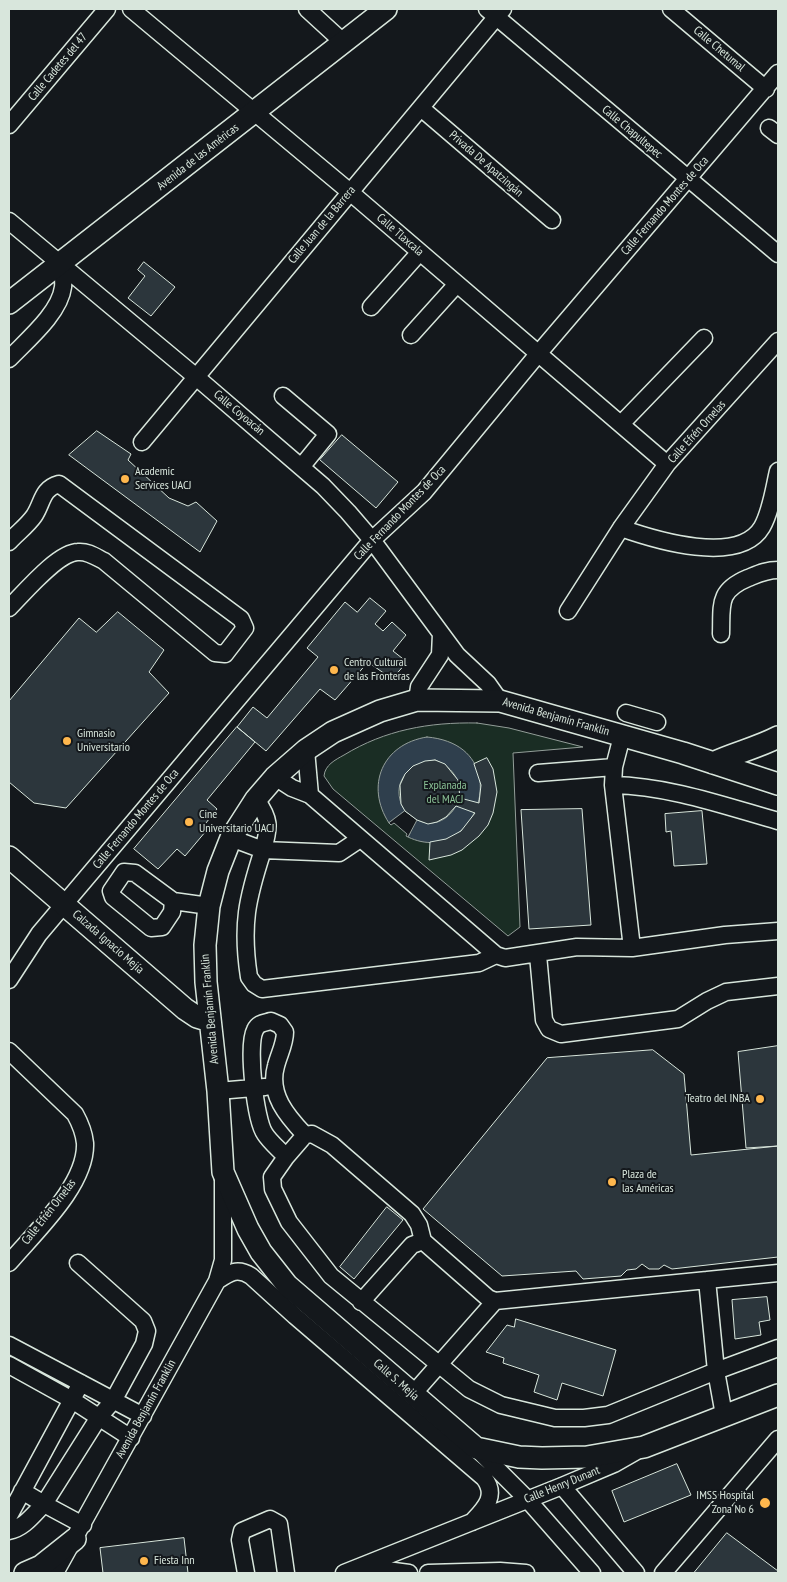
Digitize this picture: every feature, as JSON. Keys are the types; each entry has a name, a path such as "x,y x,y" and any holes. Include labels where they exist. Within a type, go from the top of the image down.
{"main road":[{"name":"Avenida de las Américas","path":"9,303 386,9"},
{"name":"Avenida Benjamín Franklin","path":"223,1172 205,945 209,906 218,872 231,838 256,799 275,777 306,750 332,732 356,720 417,700 500,701 628,737 778,784"},
{"path":"713,763 778,737"},
{"name":"Calzada Ignacio Mejía","path":"9,857 185,1009 197,1017 210,1021"},
{"name":"Calle S. Mejía","path":"223,1172 248,1229 261,1252 287,1285 476,1448"},
{"name":"Calle Henry Dunant","path":"644,1447 724,1414 778,1395"},
{"path":"476,1448 519,1457 542,1458 587,1457 644,1447"},
{"path":"25,1573 41,1566 79,1532"}],"street":[{"name":"Calle Cadetes del 47","path":"9,125 107,9"},
{"name":"Calle Tlaxcala","path":"131,9 350,192 668,464"},
{"path":"307,9 343,42"},
{"name":"Calle Chetumal","path":"671,9 766,89"},
{"name":"Calle Juan de la Barrera","path":"142,442 421,108 496,11"},
{"name":"Calle Chapultepec","path":"496,11 688,179 778,254"},
{"name":"Calle Fernando Montes de Oca","path":"9,980 39,934 372,540 424,492 538,354 778,73"},
{"name":"Privada De Apatzingán","path":"421,108 552,220"},
{"name":"Calle Coyoacán","path":"9,221 302,466 348,512 372,540 456,655 488,684 500,701"},
{"path":"371,307 420,252"},
{"path":"9,360 52,313 58,303 64,286 61,264"},
{"path":"411,335 457,284"},
{"path":"621,424 704,338"},
{"name":"Calle Efrén Ornelas","path":"568,611 622,528 668,464 778,341"},
{"path":"283,396 328,434 302,466"},
{"path":"622,528 659,542 683,546 726,546 745,542 763,526 778,471"},
{"path":"9,542 36,513 41,498 49,486 59,484 241,618 245,628 225,654 215,653 104,561 82,552 63,556 9,608"},
{"path":"721,634 722,602 732,584 767,570 778,570"},
{"path":"417,700 419,687 440,655 441,634"},
{"path":"632,948 614,785 614,767 628,737 633,715 657,722"},
{"path":"306,750 310,795"},
{"path":"538,773 614,767"},
{"path":"275,777 292,788 310,795 496,955 506,958 538,955 577,947 632,948 725,935 778,931"},
{"path":"614,785 637,785 778,821"},
{"path":"256,799 268,816 268,833 250,888 244,923 249,977 254,984 262,989 479,963 496,955"},
{"path":"231,838 263,850 339,853 360,839"},
{"path":"173,902 209,906"},
{"path":"538,955 544,1020 549,1028 561,1034 678,1019 711,998 726,992 778,986"},
{"path":"286,1157 264,1134 260,1124 255,1088 252,1039 255,1028 261,1023 271,1021 280,1025 285,1032 285,1042 275,1069 275,1086 279,1103 287,1116 305,1135"},
{"name":"Calle Efrén Ornelas","path":"9,1051 75,1114 82,1128 85,1143 83,1160 76,1178 64,1198 9,1262"},
{"path":"218,1091 275,1086"},
{"path":"778,1273 495,1301 488,1298 423,1241 419,1225 412,1214 332,1145 312,1134 305,1135 272,1177 273,1189 289,1222 331,1276 439,1366 469,1388 492,1401 531,1414 556,1418 584,1418 608,1415 778,1348"},
{"name":"Avenida Benjamín Franklin","path":"55,1573 217,1281 223,1247 223,1172"},
{"path":"362,1302 412,1245 423,1241"},
{"path":"9,1531 17,1529 27,1522 44,1504 99,1418 113,1401 144,1344 147,1331 143,1320 78,1263"},
{"path":"217,1281 235,1271 250,1276 484,1478 491,1493 489,1501 472,1522"},
{"path":"707,1280 716,1371 724,1414"},
{"path":"413,1394 495,1301"},
{"path":"9,1345 143,1416"},
{"path":"9,1365 72,1400 131,1438"},
{"path":"9,1516 81,1384"},
{"path":"663,1573 778,1440"},
{"name":"Calle Henry Dunant","path":"344,1573 364,1567 562,1486 614,1464 644,1447"},
{"name":"Calle S. Mejía","path":"476,1448 527,1499 592,1573"},
{"path":"562,1486 636,1573"},
{"path":"22,1491 44,1504 79,1532"},
{"path":"246,1573 240,1540 242,1531 270,1519 279,1524 286,1573"},
{"path":"364,1567 409,1573"},
{"path":"428,1573 500,1571 526,1573"}],"green space":[{"name":"Explanada del MACJ","path":"477,723 509,728 583,747 513,753 520,927 508,936 333,789 324,776 331,763 375,739 425,726"}],"water":[{"path":"427,737 456,745 473,761 480,781 478,802 469,822 453,836 432,843 408,837 410,833 394,820 389,823 378,795 382,769 399,748 411,741","holes":["435,760 450,769 457,780 459,793 456,805 449,815 439,821 427,823 409,815 402,806 399,792 400,784 407,772 413,767"]}],"pier":[{"path":"405,811 417,820 408,837 394,823 391,825 389,823"}],"building":[{"path":"144,262 175,287 151,316 128,298 145,276 138,270"},
{"name":"Academic Services UACJ","path":"97,431 131,454 128,460 169,498 188,506 196,502 217,521 200,552 69,455"},
{"path":"342,435 398,482 376,508 320,460"},
{"name":"Centro Cultural de las Fronteras","path":"370,598 386,611 375,624 383,631 392,622 406,635 393,651 407,662 392,679 368,662 335,700 320,689 266,751 237,727 253,707 267,718 318,657 307,648 345,602 357,612"},
{"name":"Gimnasio Universitario","path":"118,612 164,650 149,672 169,693 66,808 34,803 9,782 9,701 79,618 96,632"},
{"path":"237,727 255,742 207,800 217,809 202,828 206,831 185,856 177,849 158,869 134,849"},
{"path":"487,758 493,769 497,792 493,813 488,825 479,836 462,850 451,855 429,860 430,842 446,839 461,831 475,813 456,806 446,817 437,822 428,824 417,820 405,811 401,804 400,785 405,774 413,766 425,761 435,760 445,764 458,780 460,798 479,803 481,785 474,764"},
{"path":"582,809 591,925 529,929 521,810"},
{"path":"702,811 707,864 674,866 671,831 666,832 665,814"},
{"name":"Teatro del INBA","path":"778,1046 778,1146 746,1148 738,1052"},
{"name":"Plaza de las Américas","path":"653,1050 684,1074 691,1155 778,1146 778,1257 672,1269 664,1265 659,1269 649,1269 642,1264 636,1269 627,1270 621,1276 583,1279 576,1271 502,1276 423,1209 547,1058"},
{"path":"387,1207 403,1220 354,1279 340,1267"},
{"path":"767,1297 770,1320 759,1322 761,1335 735,1339 732,1300"},
{"path":"516,1319 616,1350 603,1396 562,1383 557,1400 534,1392 539,1375 503,1363 504,1358 486,1352 507,1325 514,1327"},
{"path":"677,1464 691,1495 624,1522 612,1491"},
{"path":"727,1533 778,1571 778,1573 694,1573"},
{"name":"Fiesta Inn","path":"184,1538 188,1573 103,1573 100,1548"}],"place":[{"name":"Academic Services UACJ","path":"125,479"},
{"name":"Centro Cultural de las Fronteras","path":"334,670"},
{"name":"Gimnasio Universitario","path":"67,741"},
{"name":"Cine Universitario UACJ","path":"189,822"},
{"name":"Teatro del INBA","path":"760,1099"},
{"name":"Plaza de las Américas","path":"612,1182"},
{"name":"IMSS Hospital Zona No 6","path":"765,1503"},
{"name":"Fiesta Inn","path":"144,1561"}]}
